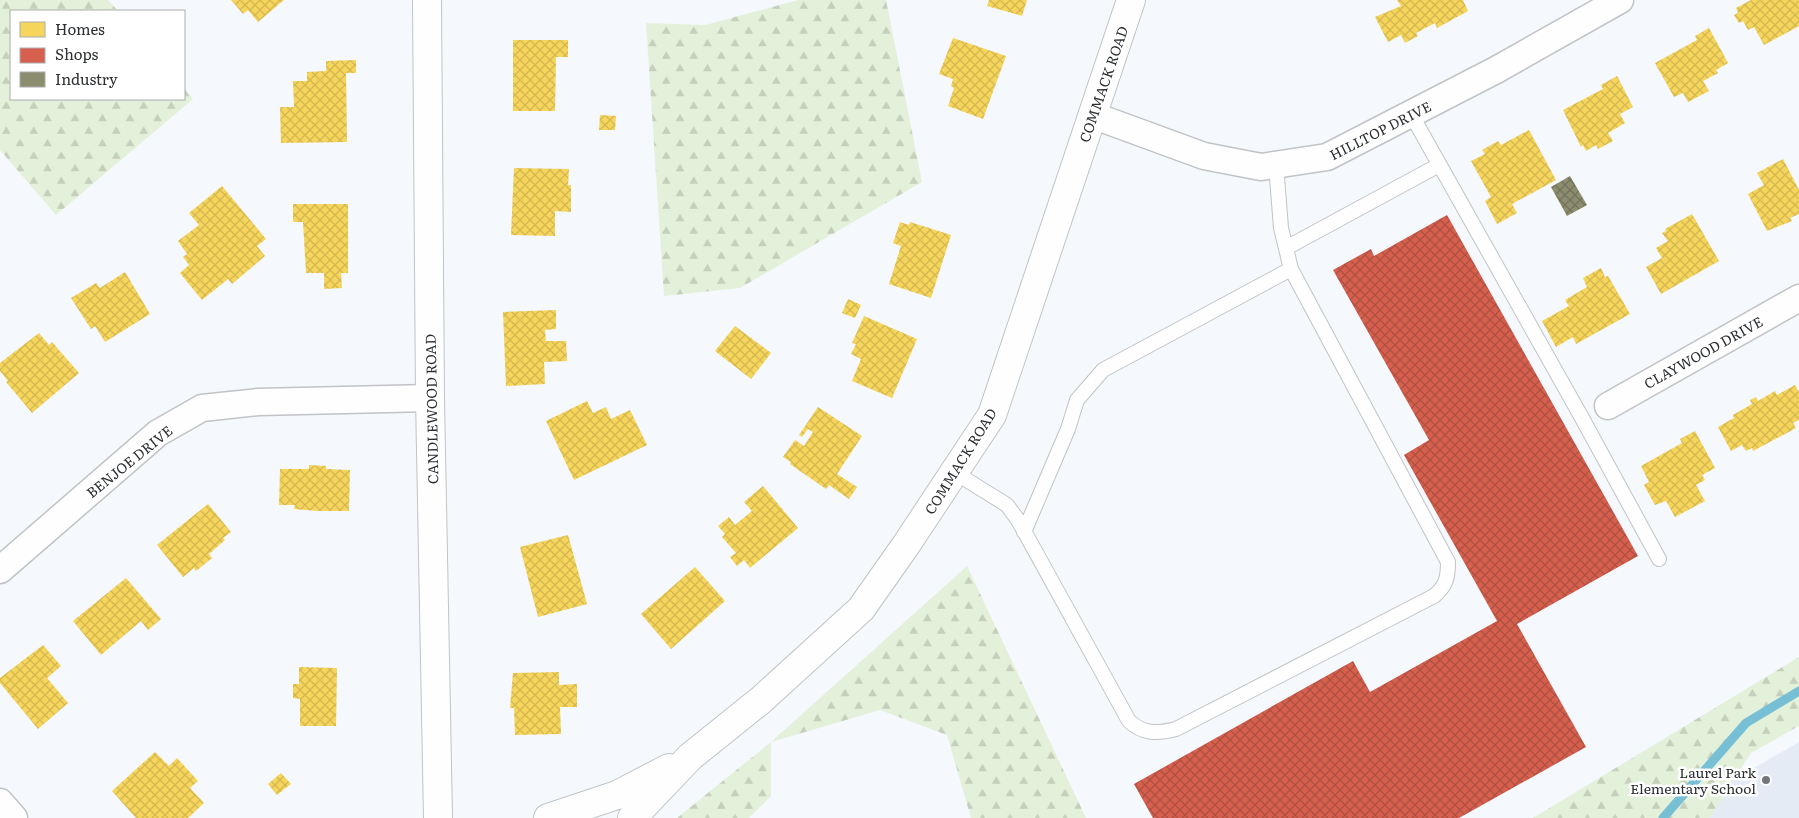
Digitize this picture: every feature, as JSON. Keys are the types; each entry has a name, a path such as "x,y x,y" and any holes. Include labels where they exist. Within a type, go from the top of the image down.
{"street":[{"name":"CANDLEWOOD ROAD","path":"427,0 430,398 438,818"},
{"name":"COMMACK ROAD","path":"632,818 690,757 761,700 861,609 992,415 1131,0"},
{"name":"HILLTOP DRIVE","path":"1092,115 1204,156 1261,167 1327,157 1496,70 1620,0"},
{"name":"CLAYWOOD DRIVE","path":"1608,406 1799,298"},
{"name":"BENJOE DRIVE","path":"0,570 158,434 202,408 258,402 430,398"},
{"name":"COMMACK ROAD","path":"548,818 617,796 690,757"},
{"path":"0,802 14,818"}],"lane":[{"path":"1411,114 1659,559"},
{"path":"954,472 1007,505 1024,532 1129,721 1138,729 1148,732 1162,733 1176,730 1434,596 1442,589 1448,579 1448,562 1291,269 1281,228 1276,165"},
{"path":"1286,248 1439,165"},
{"path":"1024,532 1068,429 1077,400 1104,370 1291,269"}],"shaded area":[{"name":"Laurel Park Elementary School","path":"1799,742 1799,818 1668,818"}],"green space":[{"path":"0,0 108,0 117,10 10,10 10,100 185,100 185,89 193,99 56,215 0,150"},
{"path":"798,0 886,0 922,182 740,288 664,296 646,23 705,25"},
{"path":"967,566 1086,818 971,818 947,735 880,710 771,742"},
{"path":"1799,657 1799,726 1751,753 1710,818 1533,818"},
{"path":"771,742 771,796 749,818 677,818"}],"building: Homes":[{"path":"231,0 284,0 258,22 248,10 243,14"},
{"path":"989,0 1027,0 1022,16 987,6"},
{"path":"1397,0 1463,0 1468,11 1437,28 1435,23 1416,33 1418,36 1405,43 1401,35 1388,42 1375,17 1401,6"},
{"path":"1751,0 1799,0 1799,26 1764,45 1754,27 1748,30 1743,21 1739,23 1734,15 1738,13 1736,8"},
{"path":"1709,28 1728,63 1716,70 1718,73 1703,81 1709,91 1688,102 1683,93 1674,97 1655,63 1697,40 1695,36"},
{"path":"953,38 1006,56 983,119 948,106 954,88 951,86 953,79 939,74"},
{"path":"513,40 568,40 568,57 556,57 555,111 513,111"},
{"path":"356,60 356,73 346,73 347,142 281,143 280,107 294,107 293,81 307,81 307,72 326,71 326,61"},
{"path":"1617,76 1633,107 1620,114 1625,123 1608,133 1613,141 1598,149 1596,145 1586,151 1583,145 1581,147 1563,110 1603,89 1601,85"},
{"path":"600,115 616,116 615,130 599,130"},
{"path":"1529,130 1556,180 1512,204 1517,213 1497,224 1485,201 1491,197 1471,161 1485,154 1482,150 1498,141 1501,145"},
{"path":"1783,159 1799,190 1799,214 1790,218 1792,221 1767,231 1748,194 1764,185 1757,173"},
{"path":"514,168 569,169 568,185 571,185 571,212 555,211 555,236 511,235"},
{"path":"222,186 266,239 257,246 265,256 232,284 228,279 202,300 180,273 189,265 183,257 187,254 178,241 199,225 189,213"},
{"path":"293,204 348,204 348,273 341,273 342,288 324,289 324,273 306,273 303,222 293,222"},
{"path":"1692,214 1719,261 1661,294 1646,267 1662,258 1656,248 1668,241 1662,233 1666,231 1665,229"},
{"path":"900,222 909,225 910,222 951,235 931,298 889,284 901,246 893,243"},
{"path":"1601,268 1605,277 1608,276 1630,314 1576,344 1573,337 1556,347 1542,321 1569,306 1565,300 1587,287 1583,278"},
{"path":"125,272 150,314 105,342 95,326 91,329 71,298 96,283 100,288"},
{"path":"848,299 861,305 855,318 842,313"},
{"path":"556,310 556,329 545,330 546,341 566,341 567,361 544,362 545,384 506,386 503,312"},
{"path":"864,316 917,339 892,398 852,381 861,359 851,354 856,344 852,343"},
{"path":"735,326 771,353 751,379 715,351"},
{"path":"39,333 49,345 52,342 79,373 32,413 6,382 8,381 0,371 0,363"},
{"path":"1795,385 1799,392 1799,420 1793,423 1796,428 1753,451 1752,448 1746,451 1742,445 1731,451 1718,427 1734,418 1733,415 1752,404 1750,400 1756,397 1758,401 1775,391 1777,395"},
{"path":"587,401 593,413 606,407 611,419 630,410 647,445 574,480 546,421"},
{"path":"818,407 862,436 837,474 857,487 849,499 829,485 826,489 783,457 795,440 804,446 813,432 808,429 802,437 799,435"},
{"path":"1695,431 1715,468 1702,475 1705,480 1696,485 1705,501 1675,517 1666,501 1655,505 1644,485 1649,482 1641,466 1682,443 1680,439"},
{"path":"309,465 326,466 326,469 350,470 349,511 317,511 294,509 295,505 279,505 280,469 309,469"},
{"path":"763,486 798,528 750,568 744,560 737,566 730,557 736,553 722,537 725,534 718,526 729,517 735,525 752,511 744,502"},
{"path":"208,504 231,532 209,554 212,558 196,571 194,568 183,577 157,545"},
{"path":"568,535 587,604 538,617 520,547"},
{"path":"695,567 725,601 671,649 641,614"},
{"path":"126,578 161,619 148,630 141,621 101,655 73,621"},
{"path":"43,645 61,666 47,678 68,703 38,729 0,683 0,678"},
{"path":"299,667 337,668 336,726 300,726 300,699 293,698 293,684 299,684"},
{"path":"559,672 559,685 577,684 577,707 560,707 561,734 515,735 514,708 510,708 513,673"},
{"path":"155,752 169,766 177,758 198,781 190,788 204,803 188,818 136,818 112,791"},
{"path":"281,773 291,784 277,795 268,784"}],"building: Shops":[{"path":"1447,215 1638,556 1517,624 1586,747 1459,818 1153,818 1134,784 1353,661 1370,692 1497,621 1404,455 1429,440 1333,270 1371,249 1374,256"}],"building: Industry":[{"path":"1570,176 1587,205 1567,216 1551,187"}],"waterway":[{"path":"1663,818 1746,723 1799,691"}],"place":[{"name":"Laurel Park Elementary School","path":"1766,780"}]}
